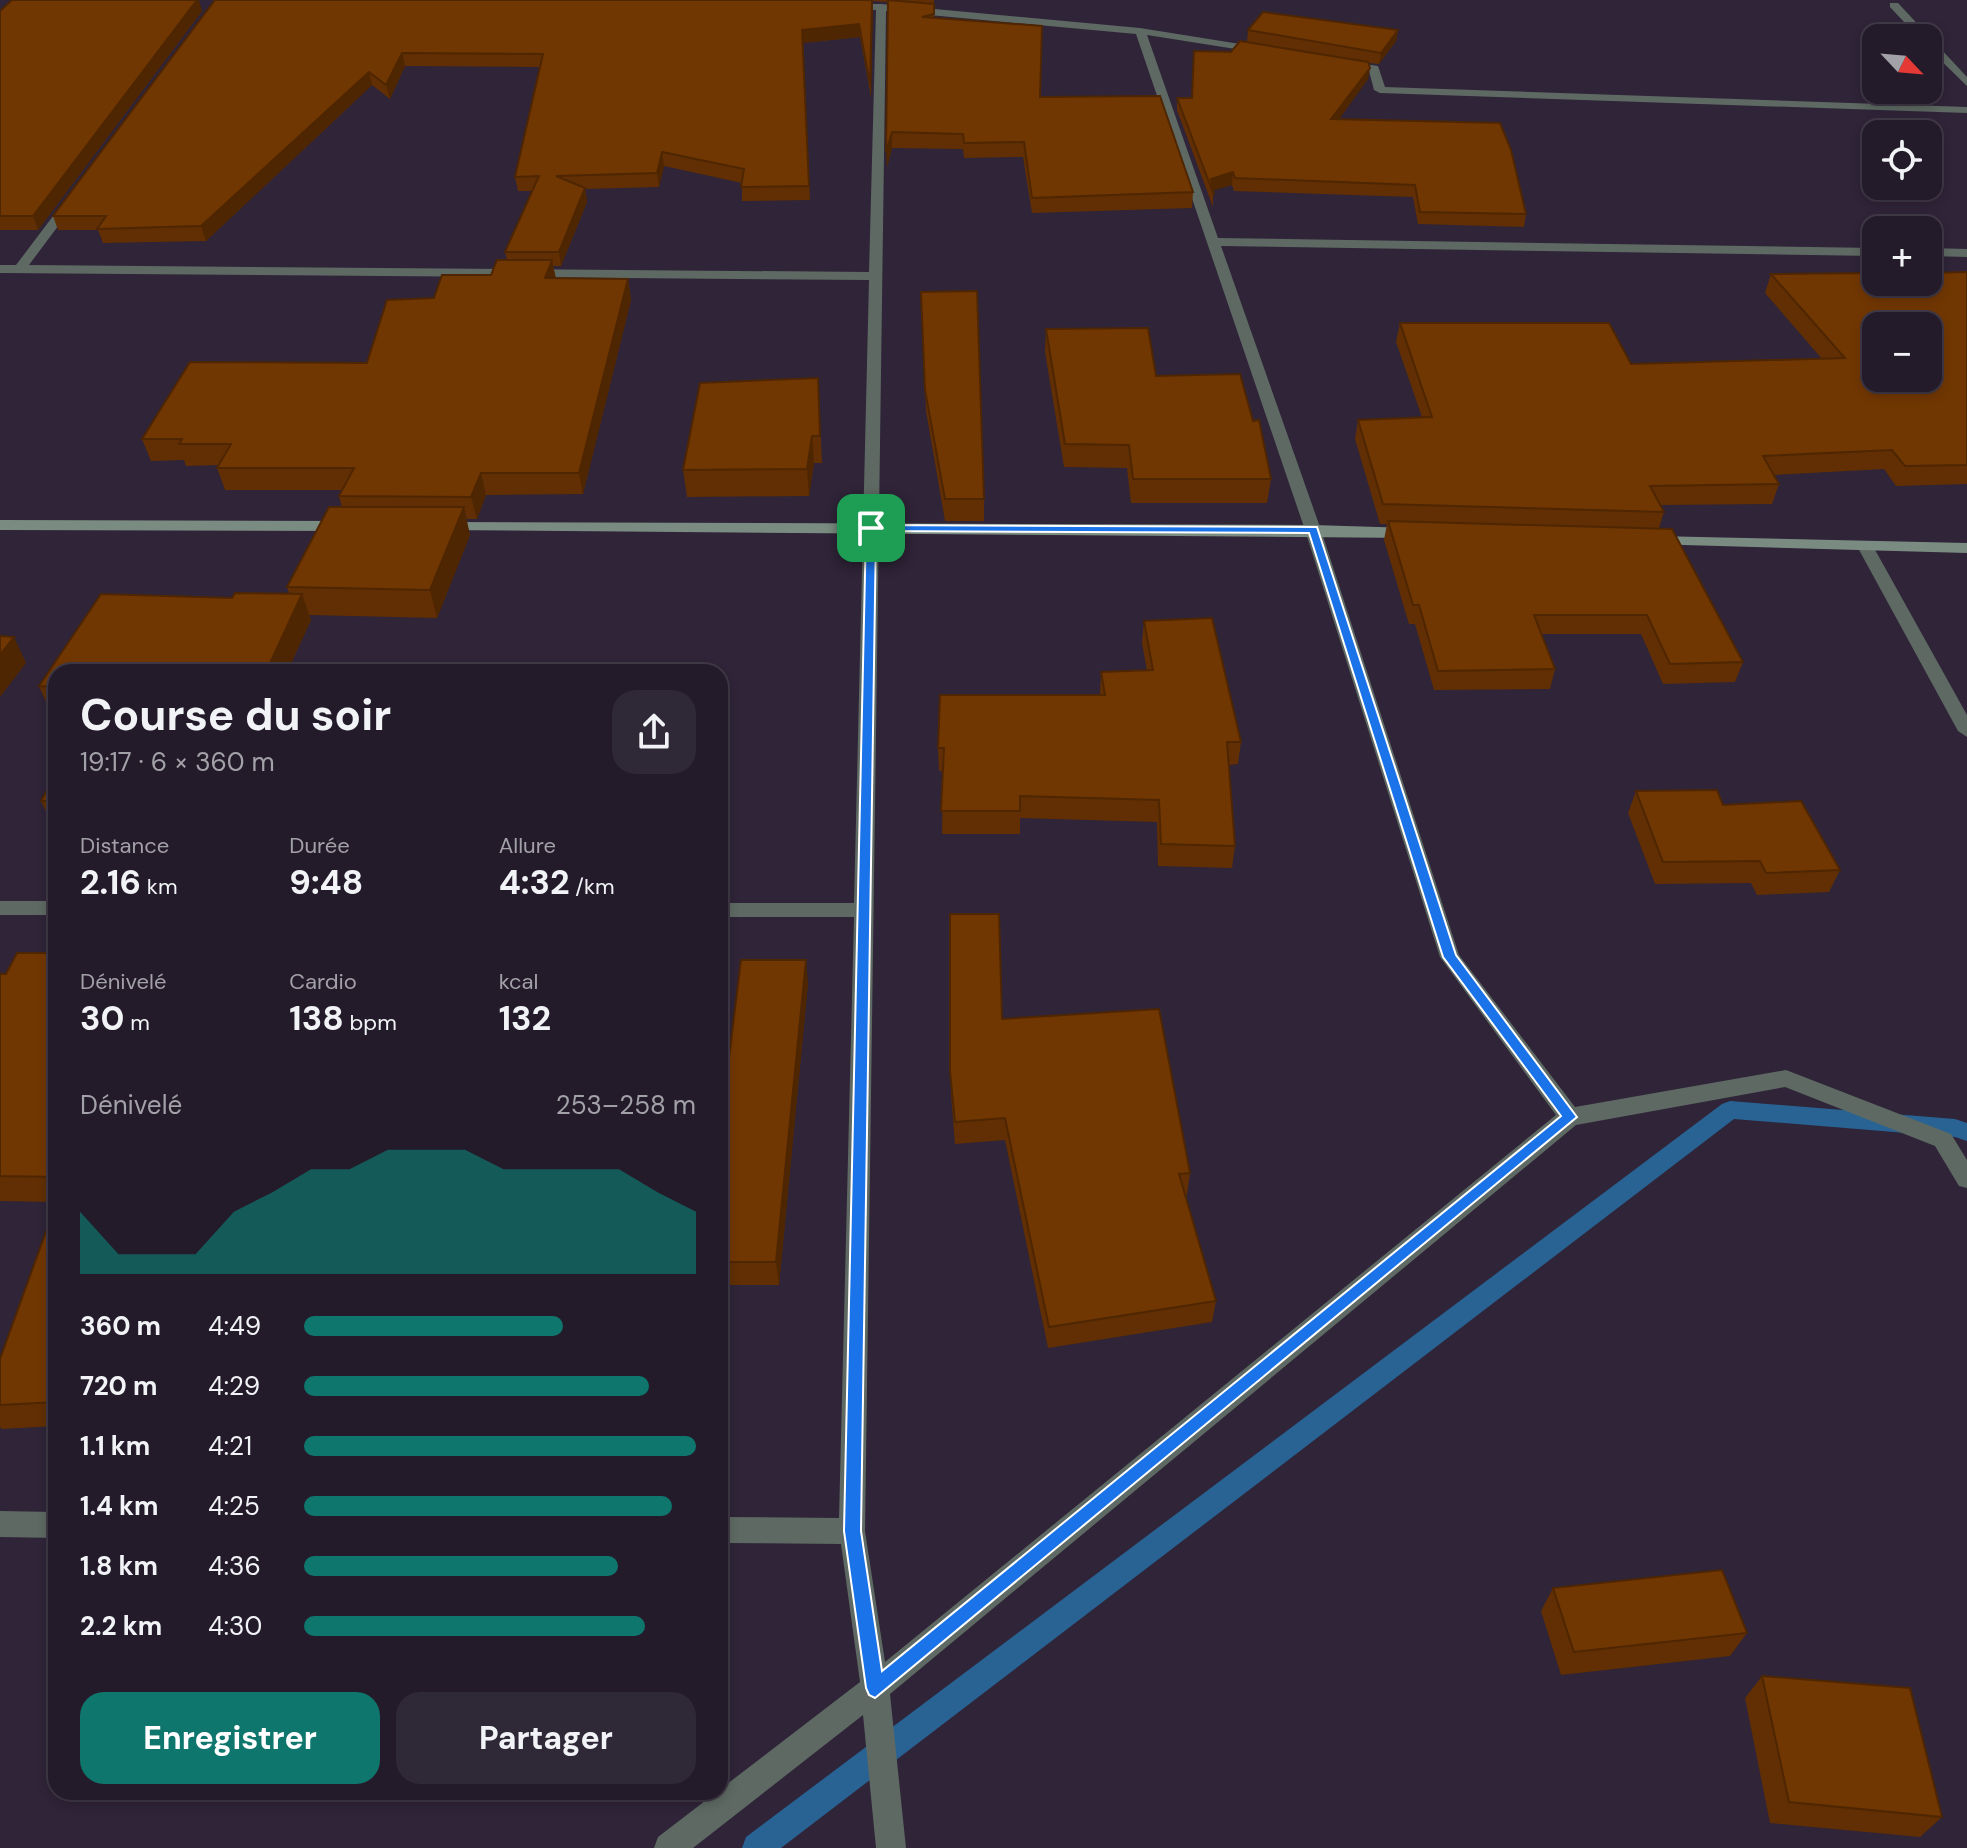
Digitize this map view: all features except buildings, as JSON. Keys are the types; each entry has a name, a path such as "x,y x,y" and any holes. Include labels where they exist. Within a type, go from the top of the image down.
{"street":[{"path":"1894,5 1911,24"},
{"path":"834,7 881,7 1140,31 1281,53"},
{"path":"881,7 852,1531 875,1688 891,1848"},
{"path":"1140,31 1313,530 1450,957 1570,1117"},
{"path":"1942,57 1967,83"},
{"path":"1327,61 1374,68 1380,90 1967,110"},
{"path":"20,269 76,194"},
{"path":"1213,242 1862,252"},
{"path":"1942,252 1967,253"},
{"path":"0,269 876,276"},
{"path":"0,525 364,526"},
{"path":"428,527 1424,533"},
{"path":"1645,540 1866,548 1967,548"},
{"path":"1866,548 1967,731"},
{"path":"0,908 48,908"},
{"path":"728,910 864,910"},
{"path":"669,1848 875,1688 1570,1117 1786,1078 1943,1140 1967,1179"},
{"path":"0,1524 48,1525"},
{"path":"728,1530 852,1531"}],"waterway":[{"path":"757,1848 1730,1110 1955,1128 1967,1132"}],"route":[{"path":"871,528 1313,530 1450,957 1570,1117 875,1688 852,1531 871,528"}]}
